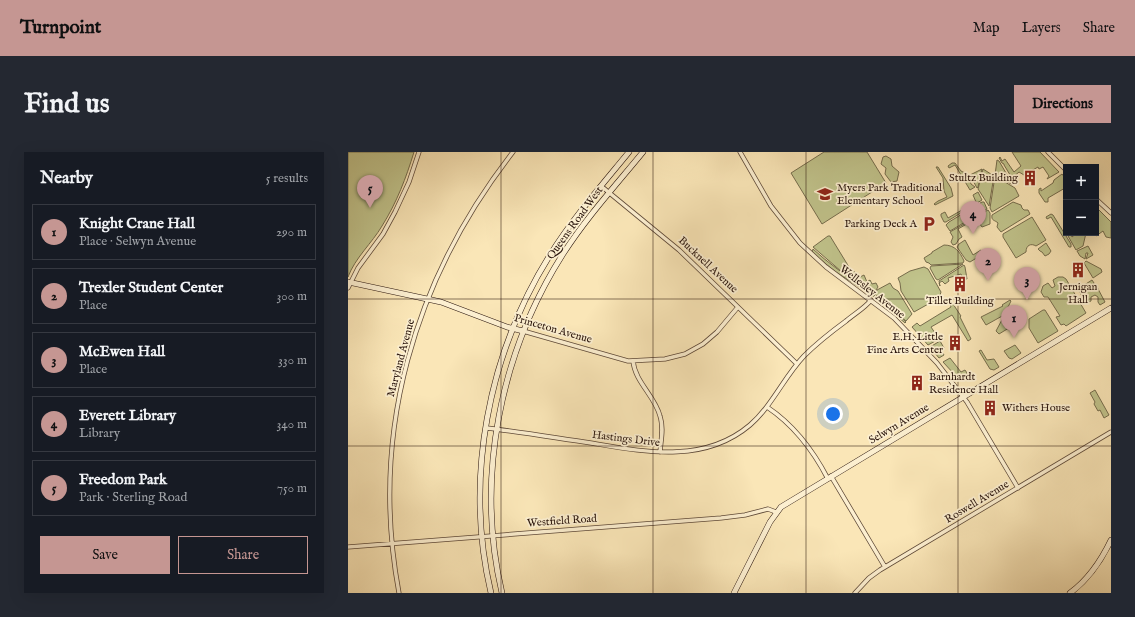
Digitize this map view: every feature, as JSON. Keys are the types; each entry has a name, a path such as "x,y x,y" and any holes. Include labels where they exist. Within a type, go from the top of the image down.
{"street":[{"path":"349,284 358,268 383,234 395,212 409,182 419,152"},
{"name":"Maryland Avenue","path":"399,593 392,544 391,475 396,420 406,366 428,299 447,254 481,195 513,152"},
{"name":"Queens Road West","path":"491,593 482,536 480,484 486,428 494,386 512,329 528,293 549,256 568,228 629,152"},
{"name":"Queens Road West","path":"502,593 496,565 493,536 492,479 496,429 506,384 523,332 539,296 564,253 609,193 643,152"},
{"name":"Wellesley Avenue","path":"740,152 771,206 796,238 822,264 886,311 903,326 937,363 963,397 1018,488"},
{"path":"1048,152 1063,167"},
{"name":"Bucknell Avenue","path":"601,186 679,250 797,364"},
{"path":"1097,200 1111,213"},
{"name":"Princeton Avenue","path":"349,284 428,299 453,306 512,329 633,361 667,358 692,350 703,344 715,334 738,307"},
{"name":"Hastings Drive","path":"486,428 636,450 660,452 690,451 707,448 720,443 746,428 767,407 797,364 827,335 871,300"},
{"name":"Selwyn Avenue","path":"734,593 776,512 783,506 1111,308"},
{"path":"633,361 637,374 660,415 662,431 660,452"},
{"path":"767,407 788,423 804,440 830,477 885,568"},
{"name":"Roswell Avenue","path":"855,593 869,578 1111,432"},
{"name":"Westfield Road","path":"348,547 724,518 745,515 768,509 776,512"},
{"path":"1072,592 1088,577 1102,557 1111,540"}],"green space":[{"path":"348,152 414,152 397,199 378,232 355,263 348,277"},
{"path":"824,152 867,152 886,183 822,224 791,173"},
{"path":"1012,152 1040,152 1059,172 1047,179 1049,176 1043,167 1039,169 1038,167 1024,175 1019,172 1012,178 999,158 1000,157 1002,161 1005,159 1014,172 1021,166"},
{"path":"886,156 891,159 892,166 899,172 897,181 891,182 885,174 886,168 881,164 883,157"},
{"path":"997,160 999,161 1013,185 995,175"},
{"path":"955,163 961,171 967,174 971,184 975,187 970,190 955,165 949,168 948,166"},
{"path":"936,167 938,167 951,188 953,196 935,205 934,204 938,201 947,197 944,191 943,178"},
{"path":"982,169 978,187 977,188 970,175"},
{"path":"983,169 994,176 989,206 978,189"},
{"path":"1062,174 1063,189 1048,198 1048,202 1045,202 1039,193 1039,189 1041,188 1041,191 1053,183 1054,180"},
{"path":"995,176 1015,188 1019,196 992,212 990,208"},
{"path":"978,192 982,200 944,222 941,214 945,212 948,218 976,202 973,195"},
{"path":"984,202 987,209 950,231 946,225 949,222"},
{"path":"1013,202 1021,205 1024,210 1028,210 1030,214 1001,232 997,227 998,223 993,219 992,215"},
{"path":"988,210 990,213 990,224 982,227 975,217"},
{"path":"1099,210 1111,222 1111,238 1106,237 1103,231 1099,234"},
{"path":"1051,214 1053,215 1063,231 1063,236 1066,236 1071,244 1071,247 1069,247 1051,217 1047,219 1046,217"},
{"path":"1032,217 1046,240 1036,246 1029,245 1026,252 1016,258 1003,237 1003,234"},
{"path":"971,220 972,221 958,229 962,237 956,244 953,245 951,242 953,237 950,232"},
{"path":"830,236 849,267 860,277 864,275 867,282 870,280 872,284 876,283 878,287 874,293 842,272 813,247"},
{"path":"1068,236 1085,236 1083,246 1076,250"},
{"path":"965,240 973,255 981,250 983,254 970,262 966,260 957,247"},
{"path":"1046,243 1051,251 1045,256 1038,249"},
{"path":"944,245 951,246 957,250 964,261 963,263 931,265 926,262 924,258"},
{"path":"1088,246 1093,255 1086,259 1088,253 1086,253 1085,259 1080,256 1077,251"},
{"path":"813,249 824,259 884,303 906,322 905,323 876,298 836,272 812,253"},
{"path":"1086,261 1101,269 1102,272 1093,278 1084,263"},
{"path":"963,264 938,280 930,268 931,266"},
{"path":"964,265 967,279 963,279 961,274 948,278 949,281 945,284 942,281 939,283 939,281"},
{"path":"924,267 928,269 941,292 939,298 914,312 901,291 898,278 910,271"},
{"path":"1058,277 1063,277 1066,279 1086,313 1066,326 1064,324 1061,325 1056,317 1060,316 1048,297 1044,297 1041,292 1043,286 1048,283 1052,288 1055,286 1053,280"},
{"path":"1092,280 1094,286 1097,287 1105,302 1100,305 1098,302 1098,297 1095,295 1091,297 1091,301 1086,303 1078,289"},
{"path":"890,283 893,288 898,291 912,314 906,321 875,294 877,290"},
{"path":"1010,300 1011,301 1004,315 986,325 981,317 1003,306 1002,305"},
{"path":"951,303 961,316 960,317 971,339 968,341 952,315 931,327 939,339 928,345 912,327 917,323 920,326 951,307"},
{"path":"1016,309 1022,320 999,334 996,331 1004,316"},
{"path":"1045,310 1058,331 1038,343 1029,328 1029,319"},
{"path":"940,341 944,348 941,350 944,355 939,358 930,347"},
{"path":"1015,345 1021,353 1012,359 1009,358 1004,351"},
{"path":"981,350 987,360 994,359 999,367 994,370 990,369 979,351"},
{"path":"950,358 961,372 965,370 967,373 964,379 955,375 943,362"},
{"path":"1095,390 1109,415 1104,418 1100,410 1098,411 1094,404 1095,402 1090,393"}],"place":[{"name":"Stultz Building","path":"1030,178"},
{"name":"Myers Park Traditional Elementary School","path":"825,194"},
{"name":"Freedom Park","path":"370,208"},
{"name":"Parking Deck A","path":"929,224"},
{"name":"Everett Library","path":"973,234"},
{"name":"Jernigan Hall","path":"1078,270"},
{"name":"Trexler Student Center","path":"988,281"},
{"name":"Tillet Building","path":"960,284"},
{"name":"McEwen Hall","path":"1027,300"},
{"name":"Knight Crane Hall","path":"1014,338"},
{"name":"E.H. Little Fine Arts Center","path":"955,343"},
{"name":"Barnhardt Residence Hall","path":"917,383"},
{"name":"Withers House","path":"990,408"}]}
